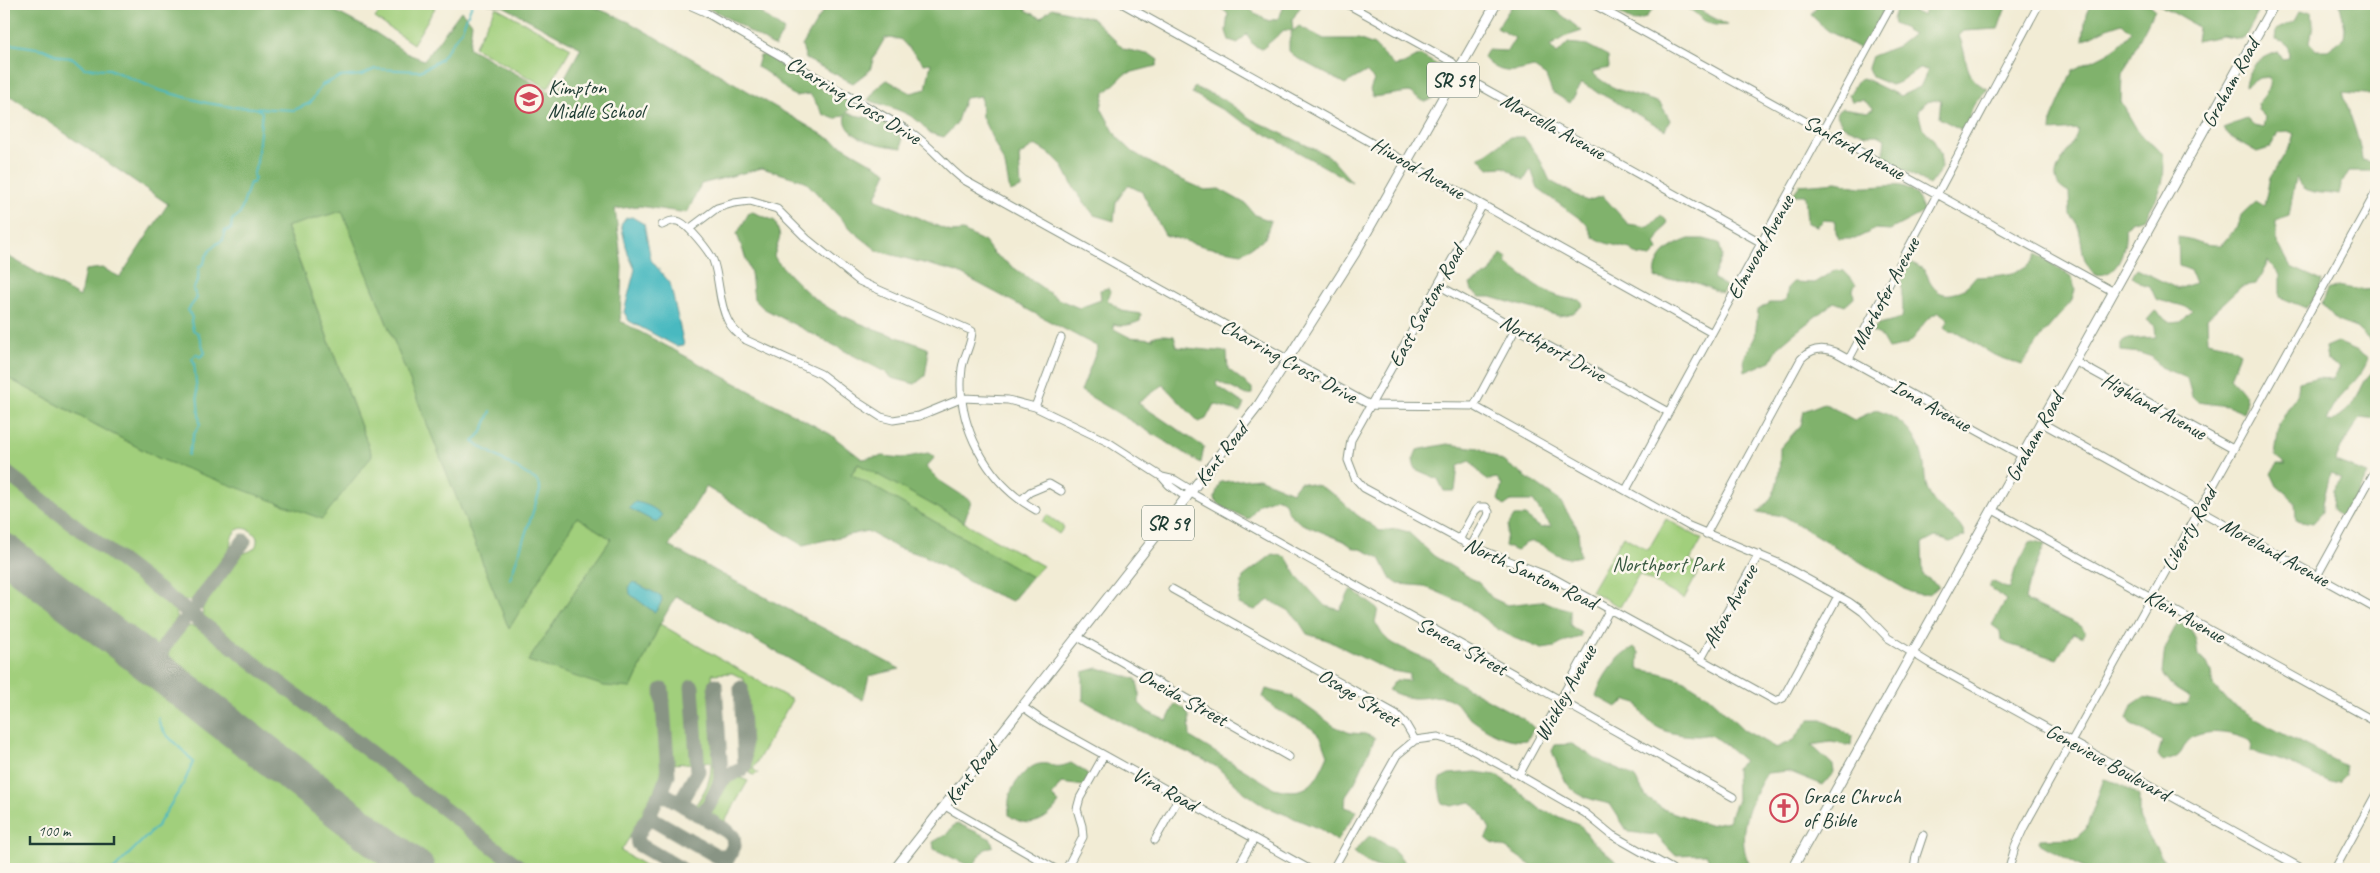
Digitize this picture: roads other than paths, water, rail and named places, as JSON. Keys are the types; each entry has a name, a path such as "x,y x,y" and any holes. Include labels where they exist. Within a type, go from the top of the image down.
{"main road":[{"name":"Kent Road","path":"895,869 1247,422 1356,253 1496,4"},
{"name":"Graham Road","path":"1792,869 2274,4"}],"street":[{"name":"Charring Cross Drive","path":"687,4 705,12 909,131 929,145 944,164 964,180 1370,405 1474,406 1706,534 1759,554 1838,596 1864,612 1888,638 1913,654"},
{"name":"Hiwood Avenue","path":"1123,4 1712,333"},
{"name":"Marcella Avenue","path":"1348,4 1452,62 1474,82 1762,243"},
{"name":"Sanford Avenue","path":"1593,4 2114,292"},
{"name":"Elmwood Avenue","path":"1626,490 1892,4"},
{"name":"Marhofer Avenue","path":"1706,534 1801,359 1812,350 1820,348 1835,352 1849,360 2039,4"},
{"name":"Liberty Road","path":"2009,869 2015,847 2024,827 2376,192"},
{"path":"689,229 716,208 734,203 750,202 777,208 807,239 860,281 972,331 972,338 962,367 963,398 970,432 991,472 1021,500 1036,510"},
{"name":"East Santom Road","path":"1370,405 1482,206"},
{"path":"662,225 674,220 681,222 708,252 713,261 722,305 728,321 737,333 746,340 821,374 856,401 881,417 903,420 963,398"},
{"name":"Northport Drive","path":"1438,284 1668,412"},
{"path":"1474,406 1516,328"},
{"path":"1035,407 1061,338"},
{"name":"Iona Avenue","path":"1849,360 2023,456"},
{"name":"Highland Avenue","path":"2076,362 2233,449"},
{"name":"Seneca Street","path":"963,398 1008,400 1035,407 1108,442 1162,477 1175,480 1190,494 1733,797"},
{"name":"North Santom Road","path":"1370,405 1349,446 1348,460 1355,478 1370,492 1471,546 1553,578 1774,700 1780,700 1838,596"},
{"name":"Moreland Avenue","path":"2042,423 2376,609"},
{"path":"2317,576 2376,469"},
{"path":"1021,500 1030,492 1049,484 1062,491"},
{"path":"1460,540 1475,511 1479,507 1486,507 1489,512 1488,516 1471,546"},
{"name":"Klein Avenue","path":"1993,510 2376,722"},
{"name":"Alton Avenue","path":"1701,659 1759,554"},
{"name":"Osage Street","path":"1172,589 1396,714 1415,740 1438,737 1451,739 1585,813 1612,836 1672,869"},
{"name":"Wickley Avenue","path":"1519,776 1610,610"},
{"name":"Oneida Street","path":"1078,637 1289,757"},
{"name":"Genevieve Boulevard","path":"1913,654 2304,869"},
{"name":"Vira Road","path":"1023,707 1043,721 1309,869"},
{"path":"1333,869 1394,759 1415,740"},
{"path":"1066,869 1082,837 1082,826 1078,808 1080,798 1104,754"},
{"path":"2335,869 2376,794"},
{"path":"1156,840 1179,797"},
{"path":"945,806 1055,869"},
{"path":"1914,869 1923,835"},
{"path":"1237,869 1254,839"}],"water":[{"path":"632,217 644,224 651,260 670,283 684,345 676,346 629,321 624,312 635,269 628,254 621,225 626,218"},
{"path":"635,502 642,503 659,512 662,515 658,522 629,508"},
{"path":"633,582 661,596 662,601 657,610 654,612 630,594 629,586"}],"waterway":[{"path":"4,43 43,49 61,57 73,58 84,68 109,69 158,90 207,103 232,107 294,110 310,103 322,85 339,77 362,75 375,69 420,71 440,60 462,29 472,4"},
{"path":"188,455 194,434 200,425 194,362 192,359 196,354 200,357 205,353 198,333 193,330 192,318 188,310 197,298 193,289 198,281 199,267 204,263 211,249 223,240 225,231 231,229 232,220 240,214 250,183 253,183 255,178 253,176 257,162 262,112 257,109"},
{"path":"491,411 482,432 473,442 536,480 540,486 540,491 510,579"},
{"path":"114,869 158,825 184,783 193,762 163,730 158,718"}],"place":[{"name":"Kimpton Middle School","path":"529,99"},
{"name":"Grace Chruch of Bible","path":"1784,808"}],"park label":[{"name":"Northport Park","path":"1668,564"}]}
